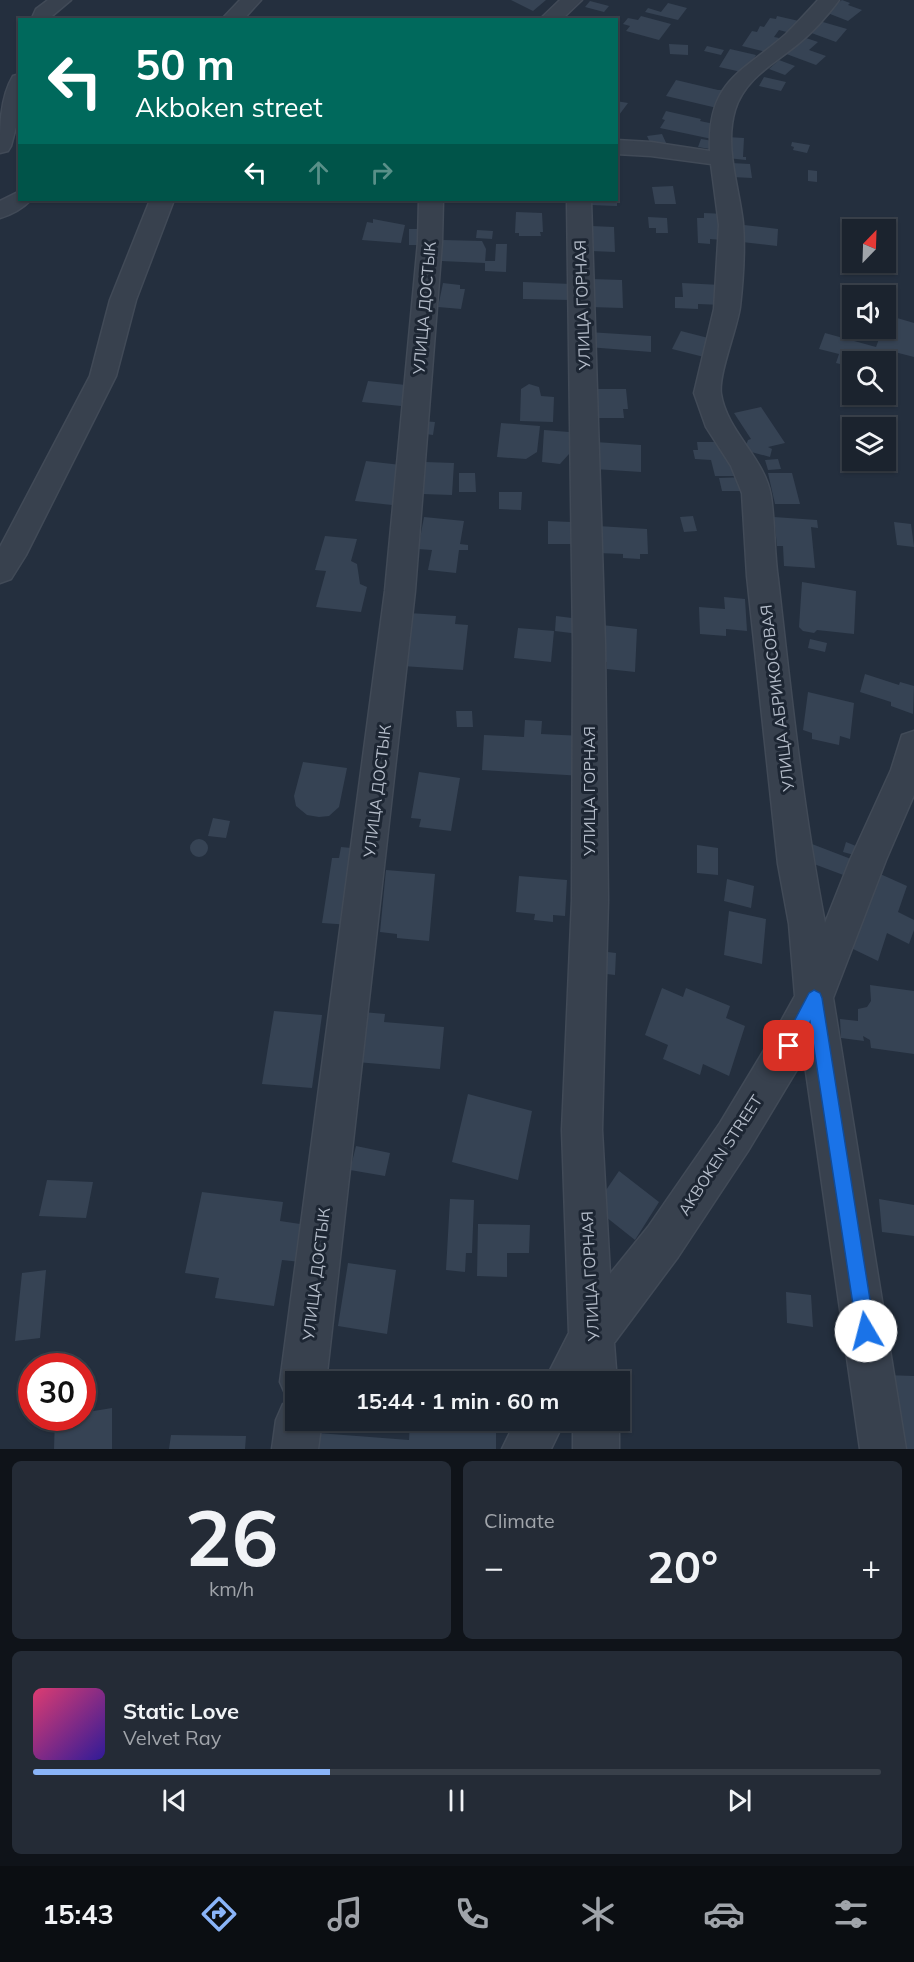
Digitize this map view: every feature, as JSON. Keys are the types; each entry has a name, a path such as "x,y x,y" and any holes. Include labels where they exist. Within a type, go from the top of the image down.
{"street":[{"path":"42,16 62,0"},
{"path":"233,18 251,0"},
{"path":"551,18 572,0"},
{"name":"УЛИЦА АБРИКОСОВАЯ","path":"829,0 793,38 752,69 734,88 724,111 720,135 721,159 731,225 730,261 727,309 711,371 708,393 720,427 744,464 756,493 762,576 796,864 807,924 814,998 883,1449"},
{"path":"0,146 5,122 18,86"},
{"path":"618,147 651,149 721,159"},
{"path":"0,211 18,199"},
{"path":"0,571 16,546 103,376 123,300 162,201"},
{"name":"УЛИЦА ДОСТЫК","path":"304,1371 400,591 430,242 431,201"},
{"name":"УЛИЦА ГОРНАЯ","path":"579,201 589,644 590,900 582,1130 594,1371"},
{"name":"AKBOKEN STREET","path":"572,1371 593,1335 663,1242 734,1137 789,1046 814,998 868,860 912,764"},
{"path":"295,1449 297,1431"},
{"path":"525,1449 536,1431"},
{"path":"596,1431 596,1449"}],"building":[{"path":"511,0 546,0 533,11"},
{"path":"842,0 862,10 848,21 825,12"},
{"path":"590,1 609,6 604,12 585,7"},
{"path":"668,3 687,8 678,20 645,12 648,8 661,12"},
{"path":"641,16 671,24 659,40 626,31 630,26 623,24 628,18 638,20"},
{"path":"777,16 799,21 794,34 779,30 774,37 779,38 770,53 742,46 752,31 757,32 760,26 764,27 770,18 776,19"},
{"path":"816,20 847,29 836,42 806,31"},
{"path":"800,36 818,42 809,50 826,56 816,65 781,52"},
{"path":"669,44 688,45 688,55 670,54"},
{"path":"707,46 724,50 721,55 704,51"},
{"path":"730,49 756,55 746,73 719,67"},
{"path":"779,60 795,66 785,75 769,69"},
{"path":"764,77 786,82 781,91 759,86"},
{"path":"676,80 727,90 717,108 666,96"},
{"path":"618,101 628,103 619,115"},
{"path":"666,111 719,125 712,139 660,128 665,120 662,119"},
{"path":"662,134 667,145 652,147 647,136"},
{"path":"727,137 744,138 743,157 746,157 746,160 727,158"},
{"path":"701,139 713,141 710,149 698,147"},
{"path":"792,142 810,145 807,153 793,150"},
{"path":"731,163 750,164 752,178 732,177"},
{"path":"808,170 817,171 817,182 808,181"},
{"path":"673,186 676,204 655,204 652,187"},
{"path":"590,201 617,201 617,206 591,205"},
{"path":"516,212 542,213 543,232 540,232 541,236 519,236 519,233 515,233"},
{"path":"704,213 726,214 723,240 710,239 710,244 698,243 697,218 704,218"},
{"path":"648,217 667,218 668,233 656,233 656,228 649,228"},
{"path":"373,219 405,225 401,243 362,240 367,222 373,223"},
{"path":"744,225 778,229 777,246 742,242"},
{"path":"591,226 614,227 615,252 591,251"},
{"path":"409,229 423,229 422,245 409,245"},
{"path":"477,230 493,231 492,239 476,238"},
{"path":"443,240 482,241 486,249 485,263 441,261"},
{"path":"496,244 507,244 506,272 485,271 485,261 495,261"},
{"path":"591,279 622,280 623,308 590,307"},
{"path":"523,282 571,284 571,300 523,299"},
{"path":"443,283 460,285 460,289 465,289 461,309 438,307"},
{"path":"682,283 721,285 723,305 698,304 698,309 675,308 675,297 683,297"},
{"path":"896,318 914,323 914,357 883,349 882,351 842,351 842,364 836,363 839,354 819,349 825,333 876,347 879,339 896,339"},
{"path":"681,331 716,340 708,358 672,349"},
{"path":"588,332 651,336 651,352 588,347"},
{"path":"368,381 406,385 401,406 362,402"},
{"path":"529,384 539,387 541,396 554,397 553,422 520,421 521,389"},
{"path":"592,389 626,389 628,409 623,409 624,418 595,418"},
{"path":"761,407 785,443 768,447 772,449 770,457 744,450 748,440 751,439 734,413"},
{"path":"420,421 435,422 433,435 418,433"},
{"path":"501,423 540,426 537,452 526,459 497,457"},
{"path":"544,430 569,432 569,454 560,464 542,462"},
{"path":"595,442 641,445 641,472 594,469"},
{"path":"697,442 719,442 720,450 735,450 737,476 715,476 711,460 695,459 693,450 698,450"},
{"path":"778,459 781,469 768,470 765,460"},
{"path":"366,461 401,465 392,505 355,501"},
{"path":"425,462 454,463 452,495 422,494"},
{"path":"459,473 475,473 476,492 459,492"},
{"path":"768,473 792,473 800,504 775,504"},
{"path":"747,477 744,504 740,491 722,491 719,478"},
{"path":"499,492 522,492 521,510 499,509"},
{"path":"693,516 697,531 684,532 680,517"},
{"path":"424,517 464,521 460,544 468,545 468,550 459,550 456,573 428,570 432,550 418,549"},
{"path":"774,517 817,520 818,528 811,527 815,568 784,566 783,546 777,546"},
{"path":"548,521 571,522 572,544 548,544"},
{"path":"894,522 911,524 914,547 897,545"},
{"path":"598,526 647,529 648,554 640,554 640,559 623,558 623,554 598,553"},
{"path":"325,536 357,539 351,561 357,564 360,584 367,587 361,612 316,607 326,571 315,570"},
{"path":"802,582 856,591 854,634 817,630 814,633 803,631 799,627"},
{"path":"724,597 745,599 747,631 726,629 726,636 700,634 699,607 725,609"},
{"path":"409,613 456,616 455,624 468,625 463,670 402,666"},
{"path":"556,616 580,619 579,634 555,631"},
{"path":"602,625 637,629 635,672 607,669 607,662 599,661"},
{"path":"518,628 554,631 551,662 514,658"},
{"path":"810,639 827,643 825,652 808,648"},
{"path":"865,674 899,685 900,682 914,686 913,714 891,706 891,702 860,692"},
{"path":"808,692 854,703 850,739 840,736 839,745 812,739 812,733 803,730"},
{"path":"456,711 472,711 473,727 457,727"},
{"path":"525,720 542,721 541,734 583,736 583,776 482,770 484,735 524,737"},
{"path":"303,762 347,768 339,807 329,816 307,815 296,806 294,796"},
{"path":"419,772 460,778 451,831 419,827 421,819 411,818"},
{"path":"213,818 230,821 226,838 208,836"},
{"path":"195,839 203,839 208,844 206,855 195,857 190,852 190,844"},
{"path":"846,842 856,846 854,855 843,852"},
{"path":"812,844 851,859 846,876 814,864 815,860 808,858"},
{"path":"697,845 718,848 718,875 697,873"},
{"path":"341,847 362,849 351,925 322,923 332,858 339,858"},
{"path":"386,870 435,874 429,941 397,938 397,934 380,932"},
{"path":"878,873 907,886 898,912 914,920 914,930 909,944 887,933 878,961 851,948"},
{"path":"519,876 567,880 565,916 553,915 553,922 534,920 535,914 516,912"},
{"path":"727,879 754,886 751,908 724,901"},
{"path":"729,911 766,919 762,964 724,955"},
{"path":"599,951 616,953 615,975 598,973"},
{"path":"870,985 914,991 914,1054 871,1048 870,1040 863,1036 864,1041 841,1038 840,1019 858,1021 858,1009 867,1007 871,1001"},
{"path":"662,988 683,997 686,988 730,1006 726,1018 745,1026 729,1076 703,1064 700,1075 663,1059 668,1045 645,1035"},
{"path":"274,1011 322,1015 312,1088 262,1084"},
{"path":"363,1012 385,1014 384,1022 444,1027 440,1069 356,1062"},
{"path":"468,1094 532,1111 518,1180 452,1162"},
{"path":"356,1146 390,1153 385,1176 350,1170"},
{"path":"619,1171 659,1202 635,1240 606,1217 602,1196"},
{"path":"47,1180 93,1182 86,1218 39,1216"},
{"path":"202,1192 283,1202 280,1221 307,1225 301,1262 282,1260 274,1306 215,1298 219,1278 185,1273"},
{"path":"450,1199 474,1200 472,1253 466,1253 465,1272 446,1270"},
{"path":"879,1199 914,1205 914,1236 882,1232"},
{"path":"478,1224 530,1225 529,1253 507,1253 507,1277 477,1276"},
{"path":"348,1263 396,1270 387,1334 338,1326"},
{"path":"46,1270 40,1338 15,1341 22,1273"},
{"path":"786,1292 811,1295 813,1327 787,1323"},
{"path":"885,1375 914,1376 914,1449 896,1449"},
{"path":"112,1408 112,1449 54,1449 55,1431 96,1431 96,1411"},
{"path":"409,1431 496,1431 496,1449 316,1449 318,1433 409,1440"},
{"path":"171,1435 246,1436 245,1449 169,1449"}],"route":[{"path":"789,1046 814,998 866,1331"}]}
